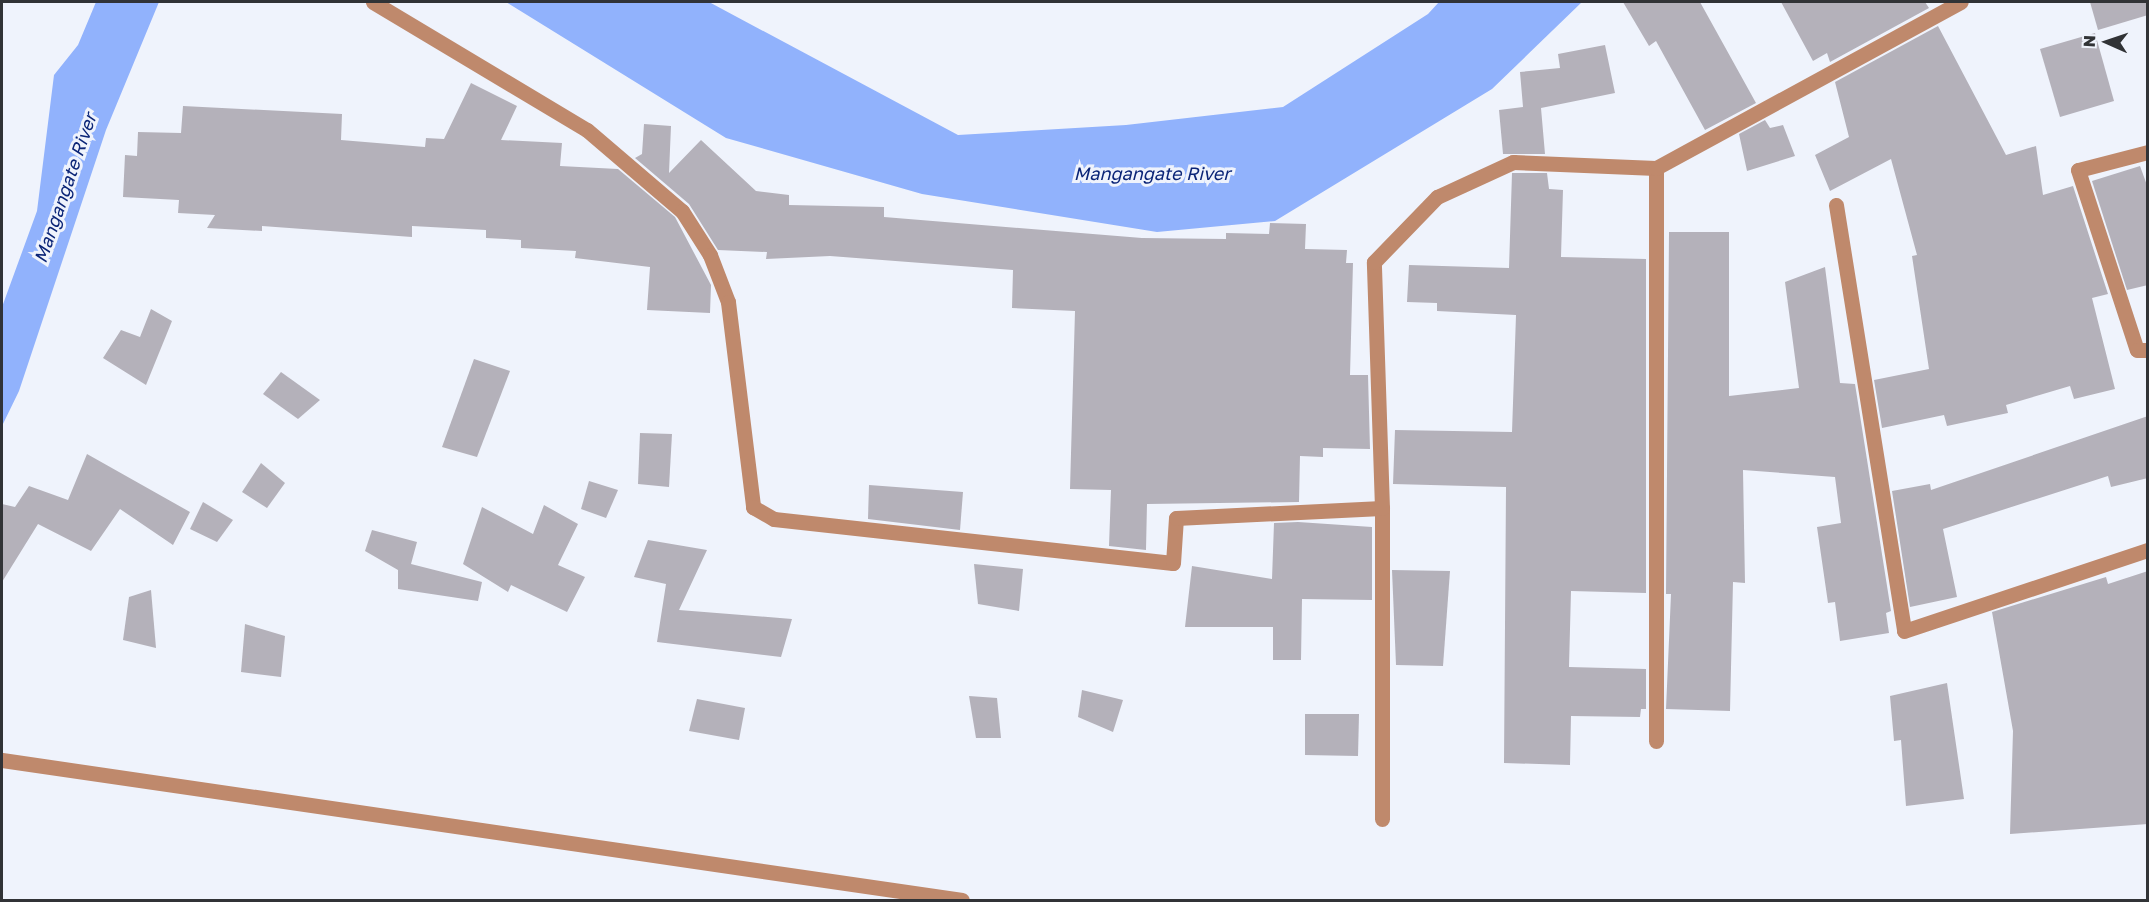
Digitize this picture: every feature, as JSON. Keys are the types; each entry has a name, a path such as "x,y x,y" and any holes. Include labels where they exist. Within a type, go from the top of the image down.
{"street":[{"path":"373,2 587,130 682,211 710,255 728,302 753,507 774,519 1173,563 1176,519 1382,508"},
{"path":"1382,819 1382,508 1374,262 1437,197 1514,162 1656,168 1961,2"},
{"path":"2148,152 2078,170 2137,351 2148,350"},
{"path":"1656,168 1656,741"},
{"path":"1836,205 1904,631 2148,549"},
{"path":"2,760 962,900"}],"water":[{"name":"Mangangate River","path":"96,2 159,2 106,130 19,391 2,426 2,307 37,211 54,75 78,45"},
{"name":"Mangangate River","path":"506,2 709,2 958,135 1126,125 1283,107 1428,14 1439,2 1582,2 1492,89 1275,221 1157,232 922,194 726,138"}],"building":[{"path":"1623,2 1700,2 1756,103 1705,130 1656,41 1649,46"},
{"path":"1781,2 1925,2 1929,8 1830,62 1827,53 1813,61"},
{"path":"2090,2 2148,2 2148,15 2098,30"},
{"path":"1938,26 2006,155 2036,146 2043,195 2073,186 2108,294 2092,298 2115,389 2074,399 2070,386 2006,405 2008,413 1947,426 1944,415 1882,428 1874,380 1929,369 1912,256 1917,255 1891,159 1830,191 1815,155 1849,137 1835,82"},
{"path":"2095,33 2114,101 2060,117 2040,49"},
{"path":"1605,45 1615,93 1541,108 1545,154 1503,154 1499,110 1523,107 1520,72 1560,68 1558,54"},
{"path":"471,83 517,106 501,140 562,143 560,166 618,169 675,217 711,285 710,313 647,310 650,267 575,258 576,251 521,248 521,240 486,238 486,230 412,226 412,237 262,226 262,231 207,228 215,215 178,213 179,200 123,197 125,155 137,156 138,132 181,133 183,106 342,114 341,140 425,147 426,138 444,139"},
{"path":"1765,120 1770,128 1783,125 1795,156 1747,171 1739,134"},
{"path":"644,124 671,126 669,173 701,140 756,191 789,195 789,205 884,207 884,217 1142,238 1226,239 1226,233 1269,234 1270,223 1306,224 1305,249 1347,250 1346,263 1353,263 1350,375 1368,375 1370,449 1323,448 1323,457 1300,456 1299,502 1147,504 1146,550 1109,546 1111,490 1070,489 1075,311 1012,308 1013,270 830,256 766,259 767,252 718,250 689,204 635,158 642,154"},
{"path":"2140,166 2148,188 2148,285 2127,290 2092,181"},
{"path":"1512,173 1547,173 1549,189 1563,190 1561,257 1646,259 1646,593 1571,591 1569,667 1646,669 1646,709 1641,709 1640,717 1571,716 1570,765 1504,763 1506,487 1393,484 1395,430 1512,432 1516,315 1437,311 1437,303 1407,302 1409,265 1509,268"},
{"path":"1669,232 1729,232 1729,396 1799,388 1785,282 1825,267 1840,383 1855,384 1891,611 1886,613 1889,633 1840,641 1835,602 1828,603 1817,527 1841,523 1835,477 1743,470 1745,583 1733,582 1730,711 1666,709 1671,594 1666,594"},
{"path":"151,309 172,321 146,385 103,358 121,330 140,337"},
{"path":"474,359 510,371 477,457 442,447"},
{"path":"281,372 320,400 298,419 263,394"},
{"path":"2148,416 2148,478 2111,487 2108,476 1943,529 1957,597 1910,607 1892,491 1930,484 1931,490"},
{"path":"640,433 672,434 669,487 638,484"},
{"path":"87,454 190,512 173,545 120,509 91,551 38,524 2,582 2,504 15,507 29,486 68,500"},
{"path":"261,463 285,483 267,508 242,492"},
{"path":"589,481 618,490 606,518 581,509"},
{"path":"869,485 963,492 960,530 868,519"},
{"path":"203,502 233,520 217,542 190,529"},
{"path":"544,505 578,524 558,565 585,577 567,612 511,585 508,592 463,564 482,507 533,534"},
{"path":"1298,522 1372,527 1372,600 1302,599 1301,660 1273,660 1273,627 1185,627 1192,566 1272,579 1274,523"},
{"path":"372,530 417,542 411,564 482,582 478,601 398,589 398,570 365,551"},
{"path":"648,540 707,550 679,610 792,619 781,657 657,642 666,584 634,577"},
{"path":"974,564 1023,569 1019,611 978,604"},
{"path":"1392,570 1450,571 1443,666 1396,665"},
{"path":"2148,571 2148,824 2010,834 2013,731 1992,612 2106,577 2108,584"},
{"path":"151,590 156,648 123,640 129,597"},
{"path":"245,624 285,636 281,677 241,672"},
{"path":"1947,683 1964,799 1906,806 1901,740 1894,741 1890,696"},
{"path":"1082,690 1123,700 1113,732 1078,717"},
{"path":"969,696 997,698 1001,738 976,738"},
{"path":"697,699 745,708 739,740 689,731"},
{"path":"1305,714 1359,714 1358,756 1305,755"}]}
